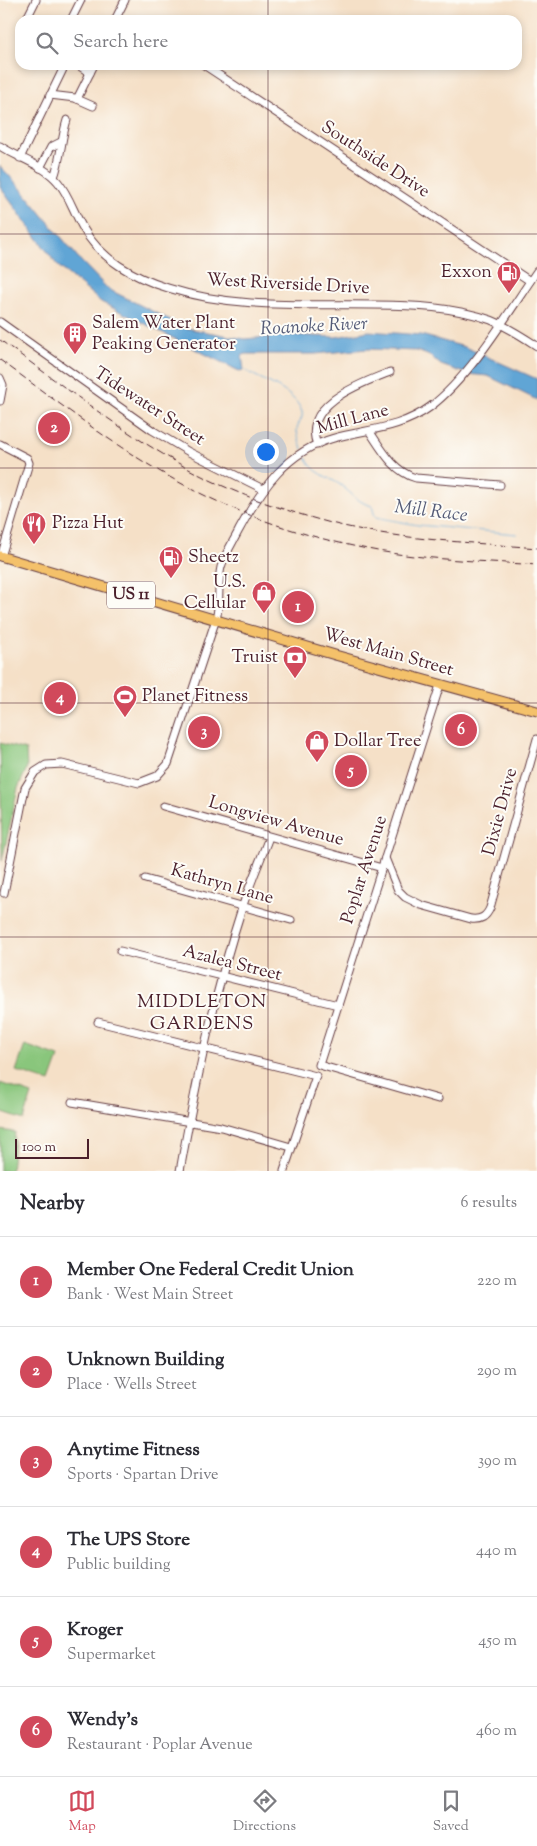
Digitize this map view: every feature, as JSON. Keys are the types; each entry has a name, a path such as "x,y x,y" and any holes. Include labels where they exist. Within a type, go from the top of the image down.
{"main road":[{"name":"West Main Street","path":"1,557 537,711"}],"street":[{"path":"28,15 36,0"},
{"path":"74,15 81,0"},
{"path":"118,15 125,0"},
{"path":"20,158 62,70"},
{"path":"86,70 90,73"},
{"path":"77,98 92,70"},
{"name":"Southside Drive","path":"212,70 530,280"},
{"path":"50,95 77,98 93,106"},
{"path":"54,177 67,120"},
{"path":"40,168 51,147 61,142"},
{"name":"West Riverside Drive","path":"0,146 54,177 63,188 84,230 103,254 135,274 168,288 232,301 428,307 464,313 500,324 537,346"},
{"name":"Mill Lane","path":"4,893 25,788 35,772 46,765 62,764 139,783 153,779 168,764 216,619 220,602 222,565 263,489 288,462 317,444 343,436 396,426 439,400 488,342 537,271"},
{"name":"Tidewater Street","path":"0,322 152,430 189,452 263,489"},
{"path":"317,444 312,432 316,421 337,397 354,386 390,372"},
{"path":"0,378 3,385 0,401"},
{"path":"370,432 392,462 404,474 416,478 500,485"},
{"path":"0,444 27,458 29,463 1,557"},
{"name":"Poplar Avenue","path":"438,1098 319,1065 440,684"},
{"name":"Dixie Drive","path":"385,858 401,893 410,901 471,919 480,919 488,912 494,894 537,739"},
{"name":"Longview Avenue","path":"163,806 382,868"},
{"path":"180,1171 204,1048 222,976 243,906 269,837"},
{"name":"Kathryn Lane","path":"145,879 291,920"},
{"name":"Azalea Street","path":"120,951 338,1005"},
{"path":"98,1022 316,1076 284,1171"},
{"path":"72,1102 229,1129 291,1147"}],"green space":[{"path":"0,743 26,750 27,768 18,788 2,861"},
{"path":"25,1045 59,1057 50,1082 16,1071"},
{"path":"0,1083 32,1094 24,1120 0,1112"},
{"path":"0,1130 15,1132 11,1171 0,1171"}],"water":[{"path":"0,166 81,261 108,289 186,328 245,339 289,335 336,337 369,331 421,335 465,347 537,379 537,400 488,376 467,374 441,365 430,356 417,351 367,349 315,354 245,354 242,356 244,370 239,371 101,302 57,265 0,187"}],"waterway":[{"name":"Mill Race","path":"243,369 285,391 298,404 302,412 297,428 302,449"},
{"name":"Mill Race","path":"306,457 316,471 342,486 359,500 372,506 375,517 418,525 517,534"}],"railway":[{"path":"0,340 148,445 200,475 248,496 297,513 356,529 433,540 537,548"},
{"path":"0,360 86,423 152,467 199,493 274,524 351,546 378,551 437,558 537,565"}],"place":[{"name":"Exxon","path":"509,294"},
{"name":"Salem Water Plant Peaking Generator","path":"75,355"},
{"name":"Unknown Building","path":"54,428"},
{"name":"Pizza Hut","path":"34,545"},
{"name":"Sheetz","path":"171,579"},
{"name":"Member One Federal Credit Union","path":"298,607"},
{"name":"U.S. Cellular","path":"264,614"},
{"name":"Truist","path":"295,679"},
{"name":"The UPS Store","path":"60,698"},
{"name":"Planet Fitness","path":"125,718"},
{"name":"Wendy's","path":"461,730"},
{"name":"Anytime Fitness","path":"204,732"},
{"name":"Dollar Tree","path":"317,763"},
{"name":"Kroger","path":"351,771"}],"district":[{"name":"MIDDLETON GARDENS","path":"202,1013"}],"water label":[{"name":"Roanoke River","path":"314,327"}]}
